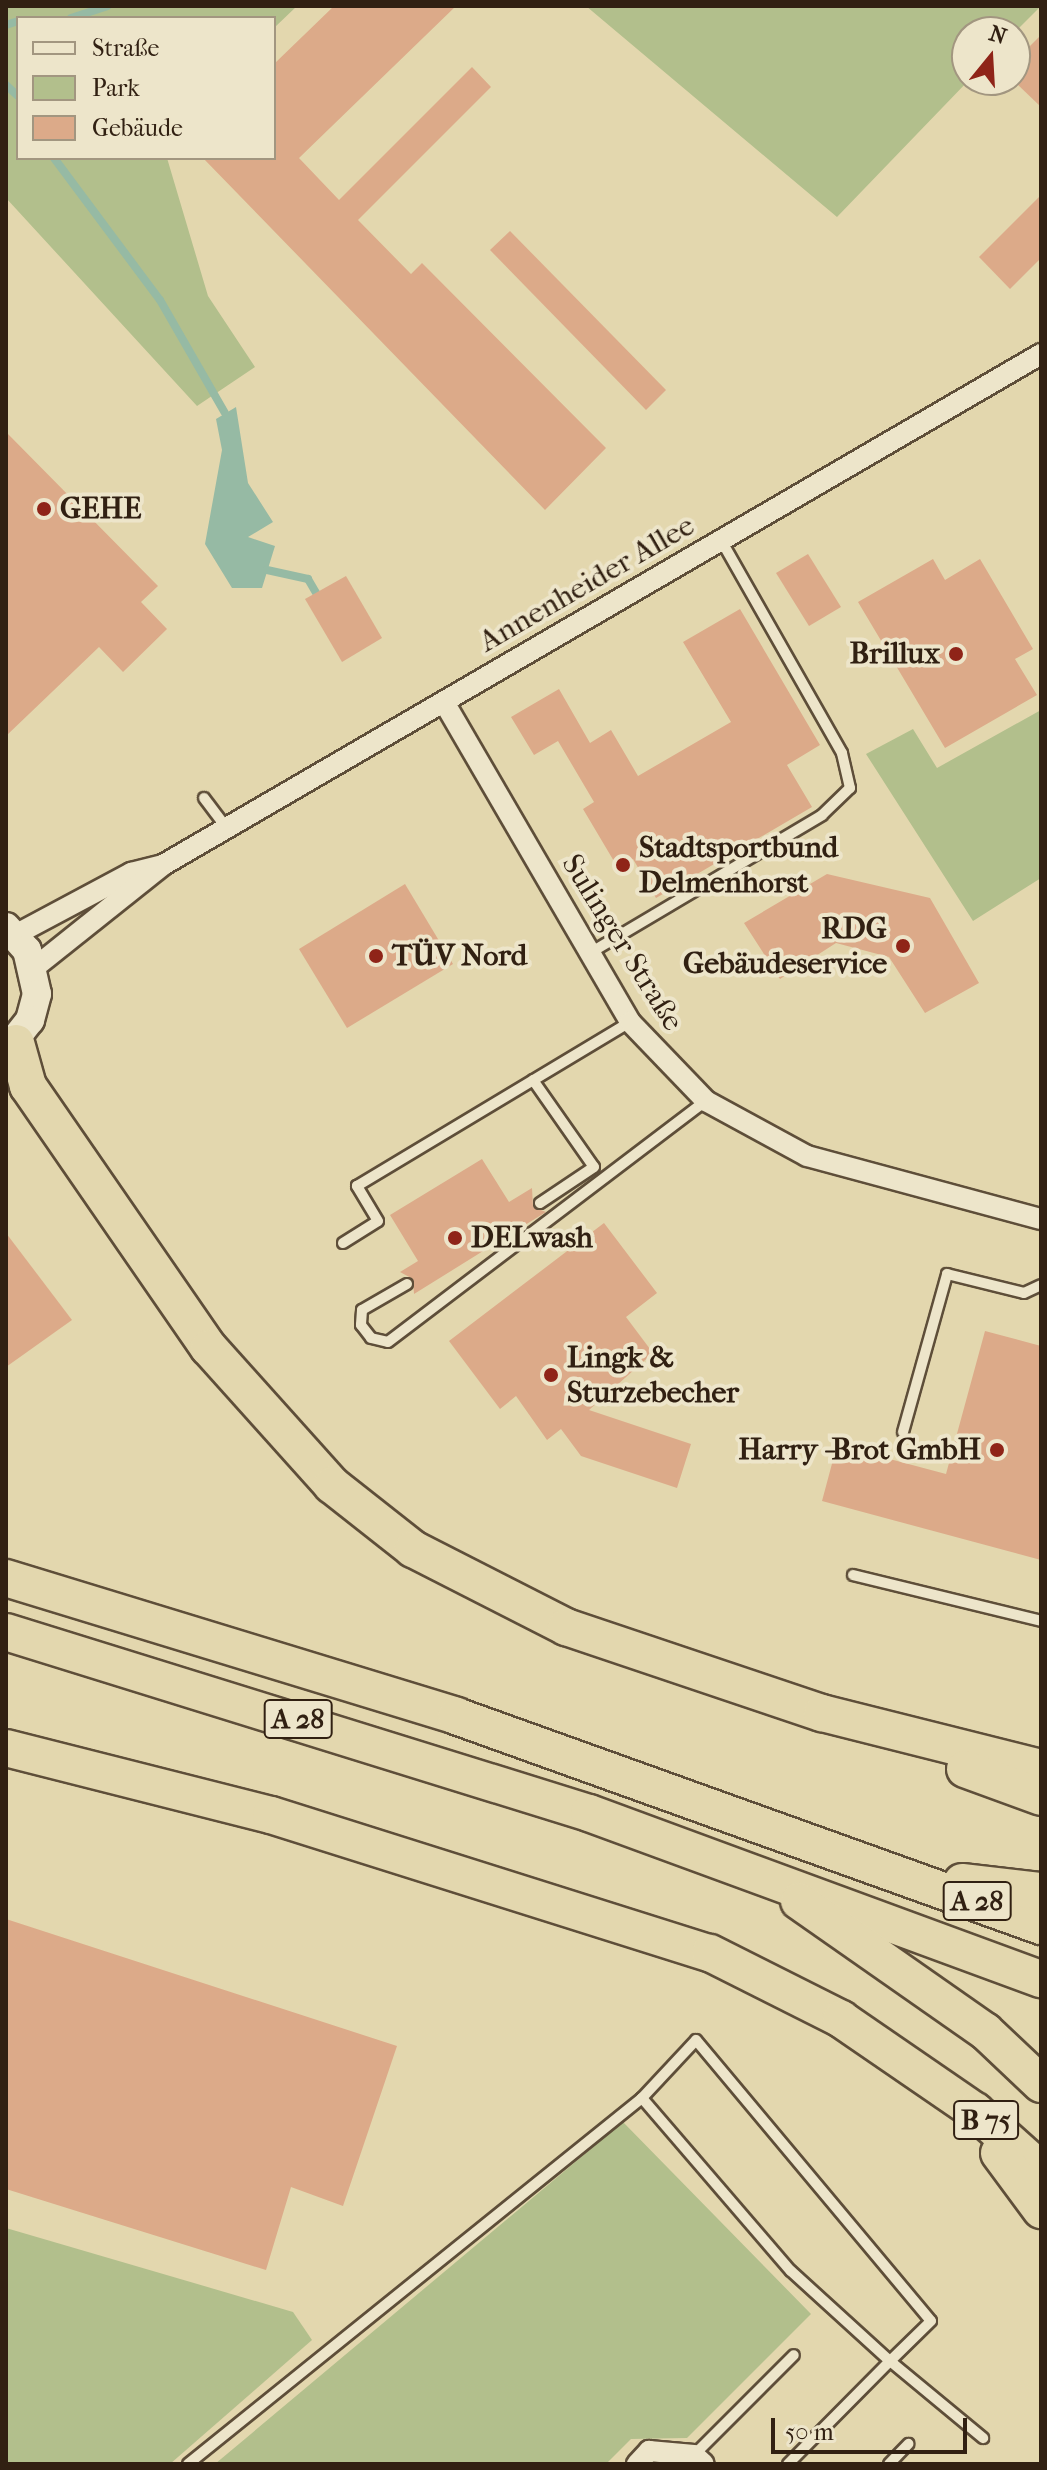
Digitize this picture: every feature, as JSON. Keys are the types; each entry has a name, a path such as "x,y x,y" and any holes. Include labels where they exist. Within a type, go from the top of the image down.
{"highway":[{"path":"11,1047 28,1086 209,1348 294,1448 362,1511 413,1549 525,1610 822,1713 1041,1797"},
{"name":"A 28","path":"6,1578 456,1716 913,1876 1041,1926"},
{"name":"A 28","path":"6,1632 189,1683 755,1871 1041,1979"},
{"path":"822,1713 1041,1768"},
{"path":"6,1748 271,1815 615,1919 779,1984 926,2077 981,2131 1041,2210"},
{"path":"755,1871 939,1997 1041,2084"},
{"path":"913,1876 1041,1891"},
{"name":"B 75","path":"926,2077 1041,2170"}],"main road":[{"path":"11,931 34,968 34,1007 11,1047"}],"street":[{"name":"Annenheider Allee","path":"34,968 163,865 1041,354"},
{"name":"Sulinger Straße","path":"444,702 630,1022 706,1101 807,1156 1041,1219"},
{"name":"Annenheider Allee","path":"11,931 131,873 163,865"},
{"path":"637,2464 649,2451 699,2460"}],"lane":[{"path":"590,953 822,815 850,788 842,753 721,540"},
{"path":"204,798 228,828"},
{"path":"343,1243 378,1221 357,1186 630,1022"},
{"path":"533,1080 594,1167 540,1203"},
{"path":"407,1284 362,1310 361,1325 371,1338 388,1342 706,1101"},
{"path":"903,1432 947,1274 1024,1293 1041,1285"},
{"path":"853,1575 1041,1621"},
{"path":"188,2464 642,2098 696,2040 931,2321 788,2464"},
{"path":"642,2098 791,2271 890,2361 983,2438"},
{"path":"699,2460 794,2355"},
{"path":"889,2464 908,2444"}],"green space":[{"path":"6,6 297,6 276,26 276,16 16,16 16,160 168,160 208,296 255,367 197,406 6,198"},
{"path":"586,6 1041,6 1031,16 951,16 951,96 954,96 837,217"},
{"path":"1041,710 1041,878 973,921 866,754 913,729 937,768"},
{"path":"623,2122 811,2314 687,2438 631,2439 606,2464 215,2464"},
{"path":"6,2228 293,2312 312,2340 170,2464 6,2464"}],"shaded area":[{"path":"236,407 248,483 273,522 248,537 275,546 262,588 232,588 205,544 222,450 216,419"}],"building":[{"path":"334,6 456,6 299,158 339,200 472,67 491,87 358,220 411,274 422,263 606,448 545,510 205,160 276,160 276,62"},
{"path":"1041,35 1041,107 1030,96 1031,45"},
{"path":"1041,195 1041,258 1010,289 979,257"},
{"path":"510,231 666,390 646,410 490,250"},
{"name":"GEHE","path":"6,432 158,586 141,602 167,629 123,672 99,647 6,736"},
{"path":"808,554 841,607 809,626 776,573"},
{"name":"Brillux","path":"933,559 945,580 980,559 1033,649 1015,659 1037,695 945,748 858,602"},
{"path":"346,576 382,638 342,662 305,599"},
{"path":"740,609 820,745 787,765 812,807 656,898 633,859 618,868 583,809 594,802 558,741 534,755 511,717 559,689 590,743 611,730 638,776 731,722 683,642"},
{"name":"RDG Gebäudeservice","path":"827,874 930,898 979,983 925,1013 889,957 836,943 780,979 744,923"},
{"name":"TÜV Nord","path":"405,884 453,964 347,1028 299,949"},
{"name":"DELwash","path":"482,1159 509,1202 532,1188 533,1207 546,1212 414,1294 413,1279 400,1272 418,1261 390,1215"},
{"name":"Lingk & Sturzebecher","path":"604,1223 657,1293 626,1317 653,1353 589,1410 691,1444 677,1488 581,1456 561,1429 547,1440 516,1396 500,1409 449,1341"},
{"path":"6,1233 72,1320 6,1367"},
{"name":"Harry -Brot GmbH","path":"985,1331 1041,1346 1041,1560 822,1501 837,1445 946,1474"},
{"path":"6,1919 397,2046 343,2206 291,2187 266,2270 6,2189"}],"waterway":[{"path":"77,16 107,6"},
{"path":"6,25 16,22"},
{"path":"6,85 16,94"},
{"path":"55,160 160,300 225,413"},
{"path":"267,570 308,579 316,593"}],"place":[{"name":"GEHE","path":"44,509"},
{"name":"Brillux","path":"956,654"},
{"name":"Stadtsportbund Delmenhorst","path":"623,865"},
{"name":"RDG Gebäudeservice","path":"903,946"},
{"name":"TÜV Nord","path":"376,956"},
{"name":"DELwash","path":"455,1238"},
{"name":"Lingk & Sturzebecher","path":"551,1375"},
{"name":"Harry -Brot GmbH","path":"997,1450"}]}
